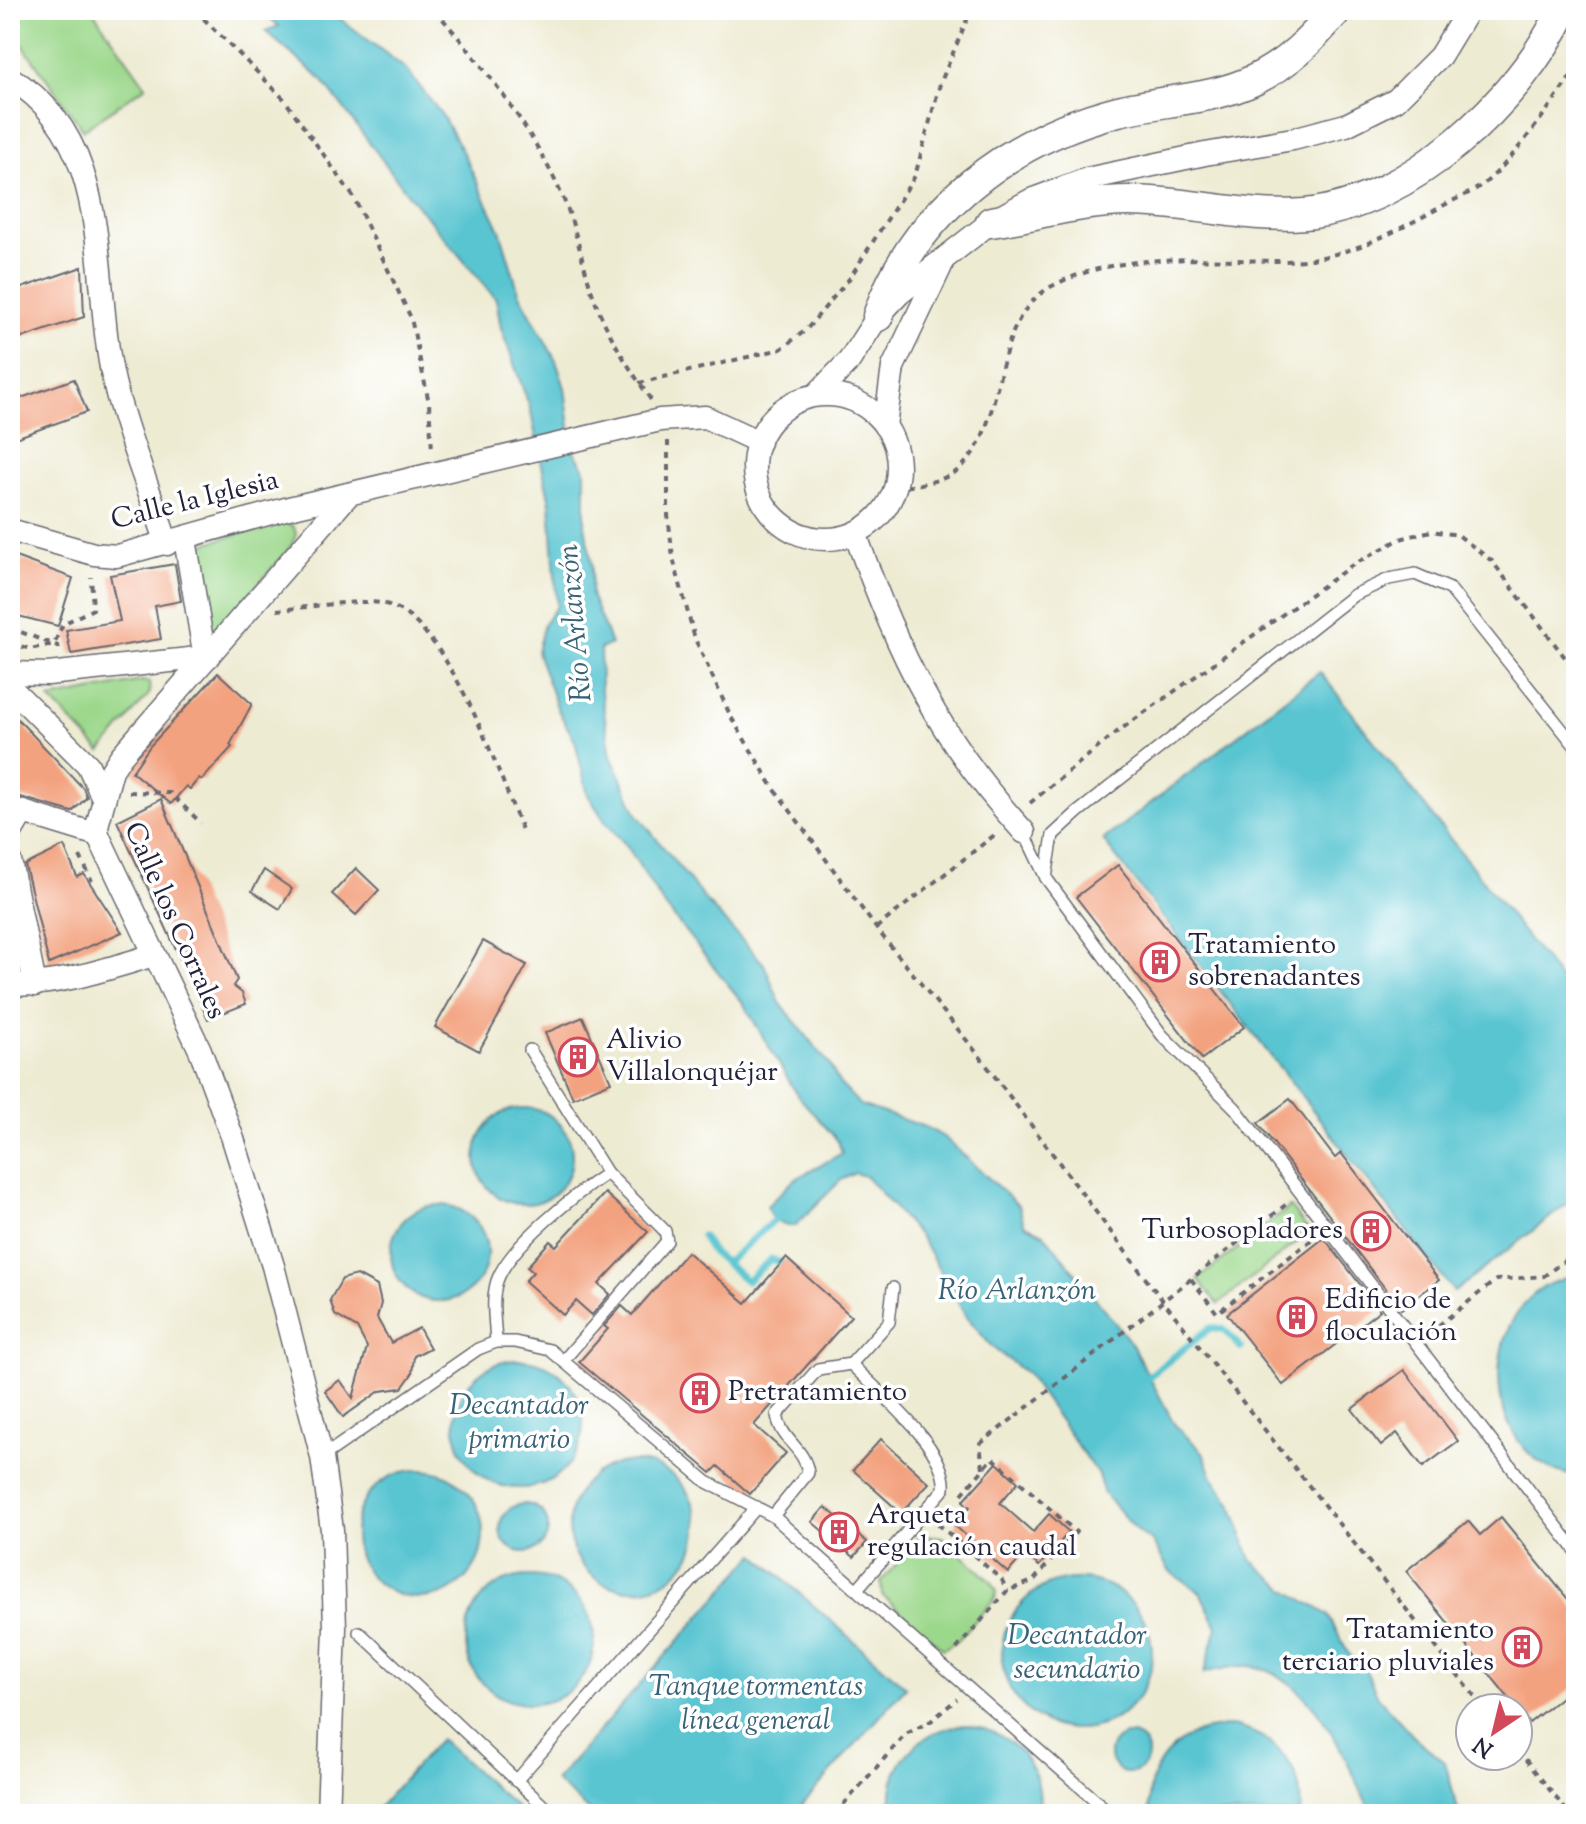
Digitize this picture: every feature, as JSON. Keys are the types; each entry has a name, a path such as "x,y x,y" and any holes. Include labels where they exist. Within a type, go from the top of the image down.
{"main road":[{"path":"878,316 895,273 923,233 993,167 1037,141 1080,122 1128,109 1199,97 1252,81 1295,56 1337,10"},
{"path":"991,222 1128,201 1214,206 1254,214 1307,214 1373,195 1423,168 1483,121 1520,79 1563,10"}],"street":[{"path":"816,395 851,400 870,410 885,426 899,462 895,489 885,510 855,533 825,539 802,535 782,524 767,508 757,487 754,464 759,442 770,422 786,407 816,395 849,361 878,316 900,293 991,222 1031,200 1087,179 1293,139 1346,125 1396,100 1440,56 1468,10"},
{"path":"10,78 48,109 79,161 100,242 115,385 176,541 207,658"},
{"path":"885,426 893,367 946,258"},
{"name":"Calle la Iglesia","path":"10,530 94,554 117,556 289,508 660,420 705,417 759,442"},
{"path":"10,687 102,771 170,700 349,494"},
{"path":"289,508 307,519 309,540"},
{"path":"855,533 918,687 961,758 1024,832"},
{"path":"10,673 48,674 207,658"},
{"path":"151,663 171,684 170,700"},
{"path":"32,704 33,691 48,674"},
{"name":"Calle los Corrales","path":"102,771 111,795 98,835 200,1050 273,1266 322,1457 332,1530 335,1628 328,1814"},
{"path":"10,834 17,810 98,835"},
{"path":"10,861 35,985"},
{"path":"10,985 35,985 154,955"}],"lane":[{"path":"1046,878 1053,835 1078,812 1354,595 1389,579 1415,574 1450,589 1576,747"},
{"path":"1024,832 1046,878 1162,1035 1236,1109 1325,1229 1576,1551"},
{"path":"530,1050 607,1173 665,1231 667,1241 563,1361"},
{"path":"496,1342 493,1300 498,1278 521,1248 572,1196 607,1173"},
{"path":"773,1516 808,1473 800,1451 783,1436 777,1415 818,1369 851,1364 889,1322 894,1303 893,1288"},
{"path":"322,1457 431,1378 478,1349 496,1342 533,1344 550,1350 707,1482 773,1516 972,1688 1111,1814"},
{"path":"851,1364 934,1451 946,1474 944,1489 858,1588"},
{"path":"516,1781 757,1507"},
{"path":"359,1632 552,1814"}],"path":[{"path":"195,10 284,99 353,196 411,318 429,403 435,474"},
{"path":"435,10 500,93 552,176 568,210 595,299 660,420"},
{"path":"639,383 781,349 806,330 849,279 915,176 940,84 971,10"},
{"path":"895,489 956,472 981,444 1010,336 1030,306 1053,286 1084,272 1166,258 1288,261 1331,255 1382,240 1485,183 1547,110 1576,69"},
{"path":"671,467 668,515 673,558 695,639 731,717 773,787 876,928 981,1058 1198,1346 1471,1692"},
{"path":"10,643 30,649 54,644 63,624 93,609 90,566"},
{"path":"247,613 380,603 397,608 420,626 457,677 523,832"},
{"path":"111,795 170,793 201,823"},
{"path":"983,1470 980,1444 1299,1194"},
{"path":"1191,1279 1217,1313 1325,1229"},
{"path":"1415,1344 1496,1280 1544,1276 1576,1252"},
{"path":"943,1663 1007,1591 1033,1581 1076,1532 993,1458 955,1502"},
{"path":"924,1512 1002,1580 1007,1591"},
{"path":"937,1523 946,1512"},
{"path":"835,1814 906,1734 931,1721 972,1688"},
{"path":"1534,1770 1569,1814"}],"green space":[{"path":"10,10 92,10 146,86 83,130 10,27"},
{"path":"282,521 294,527 296,534 292,545 212,637 194,547"},
{"path":"149,682 150,693 101,752 50,699"},
{"path":"1290,1207 1310,1232 1218,1304 1198,1279"},
{"path":"921,1535 942,1537 992,1582 997,1592 994,1600 957,1641 943,1649 882,1595 881,1582"}],"water":[{"name":"Río Arlanzón","path":"261,10 329,10 406,69 442,115 500,230 519,293 556,361 565,388 573,450 585,469 585,526 592,565 591,595 611,644 600,649 601,692 611,756 637,814 706,901 764,964 780,1003 830,1065 839,1083 860,1105 928,1128 945,1138 1019,1206 1024,1224 1044,1234 1131,1343 1175,1425 1203,1452 1213,1478 1232,1505 1251,1560 1287,1590 1328,1615 1348,1653 1366,1671 1378,1697 1414,1737 1445,1762 1459,1814 1372,1814 1329,1729 1299,1691 1281,1677 1260,1668 1232,1667 1204,1673 1217,1627 1200,1592 1170,1572 1152,1541 1138,1532 1104,1494 1098,1475 1027,1374 992,1347 967,1317 920,1237 867,1177 855,1173 841,1180 795,1226 780,1223 771,1215 767,1206 794,1180 842,1153 838,1141 798,1096 743,1003 664,905 627,846 606,823 588,795 575,741 558,710 537,652 544,623 557,606 550,503 530,408 501,328 496,299 411,198 322,80 265,31 279,26"},
{"path":"1320,672 1576,1000 1576,1197 1454,1292 1103,840"},
{"path":"524,1108 542,1111 558,1122 569,1138 572,1156 569,1174 558,1190 542,1201 524,1204 506,1201 490,1190 479,1174 476,1156 479,1138 490,1122 506,1111"},
{"path":"439,1205 457,1208 473,1219 484,1235 487,1253 484,1271 473,1287 457,1298 439,1301 421,1298 405,1287 394,1271 391,1253 394,1235 405,1219 421,1208"},
{"path":"1576,1276 1576,1476 1543,1464 1519,1441 1504,1411 1499,1377 1504,1343 1518,1312 1542,1289"},
{"name":"Decantador primario","path":"519,1360 543,1365 564,1379 578,1400 583,1424 578,1448 564,1469 543,1483 519,1488 495,1483 474,1469 460,1448 455,1424 460,1400 474,1379 495,1365"},
{"name":"Decantador primario","path":"633,1462 657,1467 678,1481 692,1502 697,1526 692,1550 678,1571 657,1585 633,1590 609,1585 588,1571 574,1550 569,1526 574,1502 588,1481 609,1467"},
{"name":"Decantador primario","path":"419,1470 443,1475 464,1489 478,1510 483,1534 478,1558 464,1579 443,1593 419,1598 395,1593 374,1579 360,1558 355,1534 360,1510 374,1489 395,1475"},
{"path":"524,1504 541,1511 548,1528 541,1545 524,1552 507,1545 500,1528 507,1511"},
{"name":"Tanque tormentas línea general","path":"755,1554 906,1687 794,1814 593,1814 555,1781"},
{"path":"530,1576 554,1581 575,1595 589,1616 594,1640 589,1664 575,1685 554,1699 530,1704 506,1699 485,1685 471,1664 466,1640 471,1616 485,1595 506,1581"},
{"name":"Decantador secundario","path":"1077,1579 1106,1584 1130,1601 1147,1625 1152,1654 1147,1683 1130,1707 1106,1724 1077,1729 1048,1724 1024,1707 1007,1683 1002,1654 1007,1625 1024,1601 1048,1584"},
{"path":"966,1725 998,1735 1022,1754 1037,1780 1039,1814 892,1814 894,1780 908,1753 933,1734"},
{"name":"Decantador secundario","path":"1231,1726 1261,1737 1284,1756 1298,1782 1300,1814 1150,1814 1149,1796 1153,1779 1159,1764 1170,1751 1197,1733"},
{"path":"1129,1735 1142,1741 1148,1754 1142,1767 1129,1773 1116,1767 1110,1754 1116,1741"},
{"path":"440,1739 524,1814 373,1814"}],"building":[{"path":"82,267 84,317 22,338 10,305 10,292"},
{"path":"74,379 87,412 10,440 10,402"},
{"path":"10,555 73,578 58,626 10,614"},
{"path":"175,564 181,601 155,606 161,639 71,654 66,630 120,621 110,575"},
{"path":"218,673 252,704 230,745 232,747 202,780 199,778 190,789 186,786 171,804 132,772 150,746"},
{"path":"10,711 83,788 87,797 72,812 10,794"},
{"path":"161,799 237,980 233,986 242,993 246,1004 208,1019 117,821"},
{"path":"64,846 77,877 84,874 122,932 49,964 25,865"},
{"name":"Tratamiento sobrenadantes","path":"1118,865 1244,1027 1202,1059 1076,897"},
{"path":"356,868 379,890 356,915 332,894"},
{"path":"264,870 292,889 280,909 252,891"},
{"path":"483,941 527,965 479,1051 435,1027"},
{"name":"Alivio Villalonquéjar","path":"583,1017 611,1082 573,1098 545,1033"},
{"name":"Turbosopladores","path":"1290,1099 1335,1158 1341,1153 1439,1280 1401,1309 1258,1123"},
{"path":"605,1193 648,1232 599,1284 610,1294 592,1315 576,1301 563,1315 525,1281 533,1272 527,1267 550,1241 556,1246"},
{"name":"Edificio de floculación","path":"1324,1238 1380,1310 1283,1385 1227,1314"},
{"name":"Pretratamiento","path":"687,1252 746,1303 786,1258 851,1316 754,1425 786,1453 750,1494 718,1466 711,1473 579,1362 608,1329 604,1326 622,1306 632,1315"},
{"path":"357,1275 377,1286 381,1303 377,1318 391,1343 419,1328 430,1348 414,1356 412,1374 402,1388 380,1391 343,1417 325,1391 340,1380 353,1398 367,1347 357,1328 335,1315 330,1300 342,1279"},
{"path":"1404,1370 1458,1441 1423,1467 1397,1433 1381,1446 1352,1409"},
{"path":"881,1439 929,1483 901,1513 853,1470"},
{"path":"997,1463 1018,1482 1000,1503 1033,1532 1049,1514 1069,1532 1039,1566 1024,1554 1008,1573 954,1525 970,1507 963,1501"},
{"name":"Arqueta regulación caudal","path":"825,1507 867,1542 854,1557 812,1522"},
{"name":"Tratamiento terciario pluviales","path":"1501,1517 1576,1609 1576,1685 1534,1719 1534,1692 1504,1692 1406,1571 1468,1521 1480,1535"}],"waterway":[{"path":"726,1263 781,1214"},
{"path":"702,1236 712,1252 747,1281 771,1259 781,1263"},
{"path":"1143,1381 1210,1328 1224,1329 1241,1348"}],"place":[{"name":"Tratamiento sobrenadantes","path":"1160,962"},
{"name":"Alivio Villalonquéjar","path":"578,1057"},
{"name":"Turbosopladores","path":"1371,1231"},
{"name":"Edificio de floculación","path":"1297,1317"},
{"name":"Pretratamiento","path":"700,1393"},
{"name":"Arqueta regulación caudal","path":"839,1532"},
{"name":"Tratamiento terciario pluviales","path":"1522,1647"}]}
